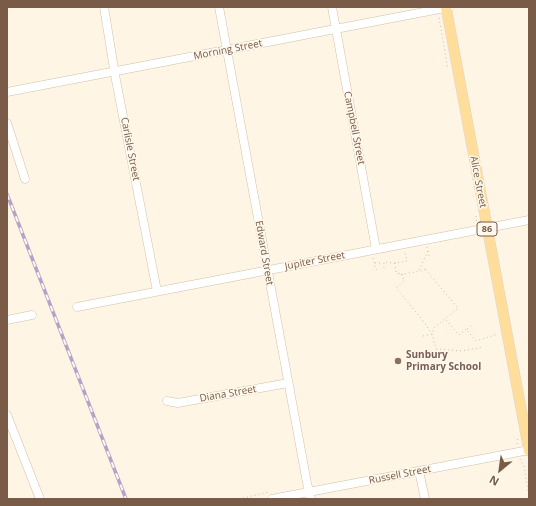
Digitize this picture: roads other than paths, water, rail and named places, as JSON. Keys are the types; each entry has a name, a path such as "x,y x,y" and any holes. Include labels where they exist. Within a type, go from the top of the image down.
{"main road":[{"name":"Alice Street","path":"447,7 529,450"}],"street":[{"name":"Carlisle Street","path":"104,7 157,292"},
{"name":"Edward Street","path":"219,7 310,495"},
{"name":"Campbell Street","path":"332,7 376,249"},
{"name":"Morning Street","path":"7,92 336,30 447,7"},
{"path":"7,123 25,179"},
{"name":"Jupiter Street","path":"77,307 529,220"},
{"path":"7,320 32,315"},
{"name":"Diana Street","path":"167,401 178,403 288,383"},
{"path":"7,415 40,499"},
{"name":"Russell Street","path":"272,499 310,495 529,450"},
{"path":"419,472 425,499"}],"railway":[{"path":"7,194 126,499"}],"place":[{"name":"Sunbury Primary School","path":"398,361"}]}
